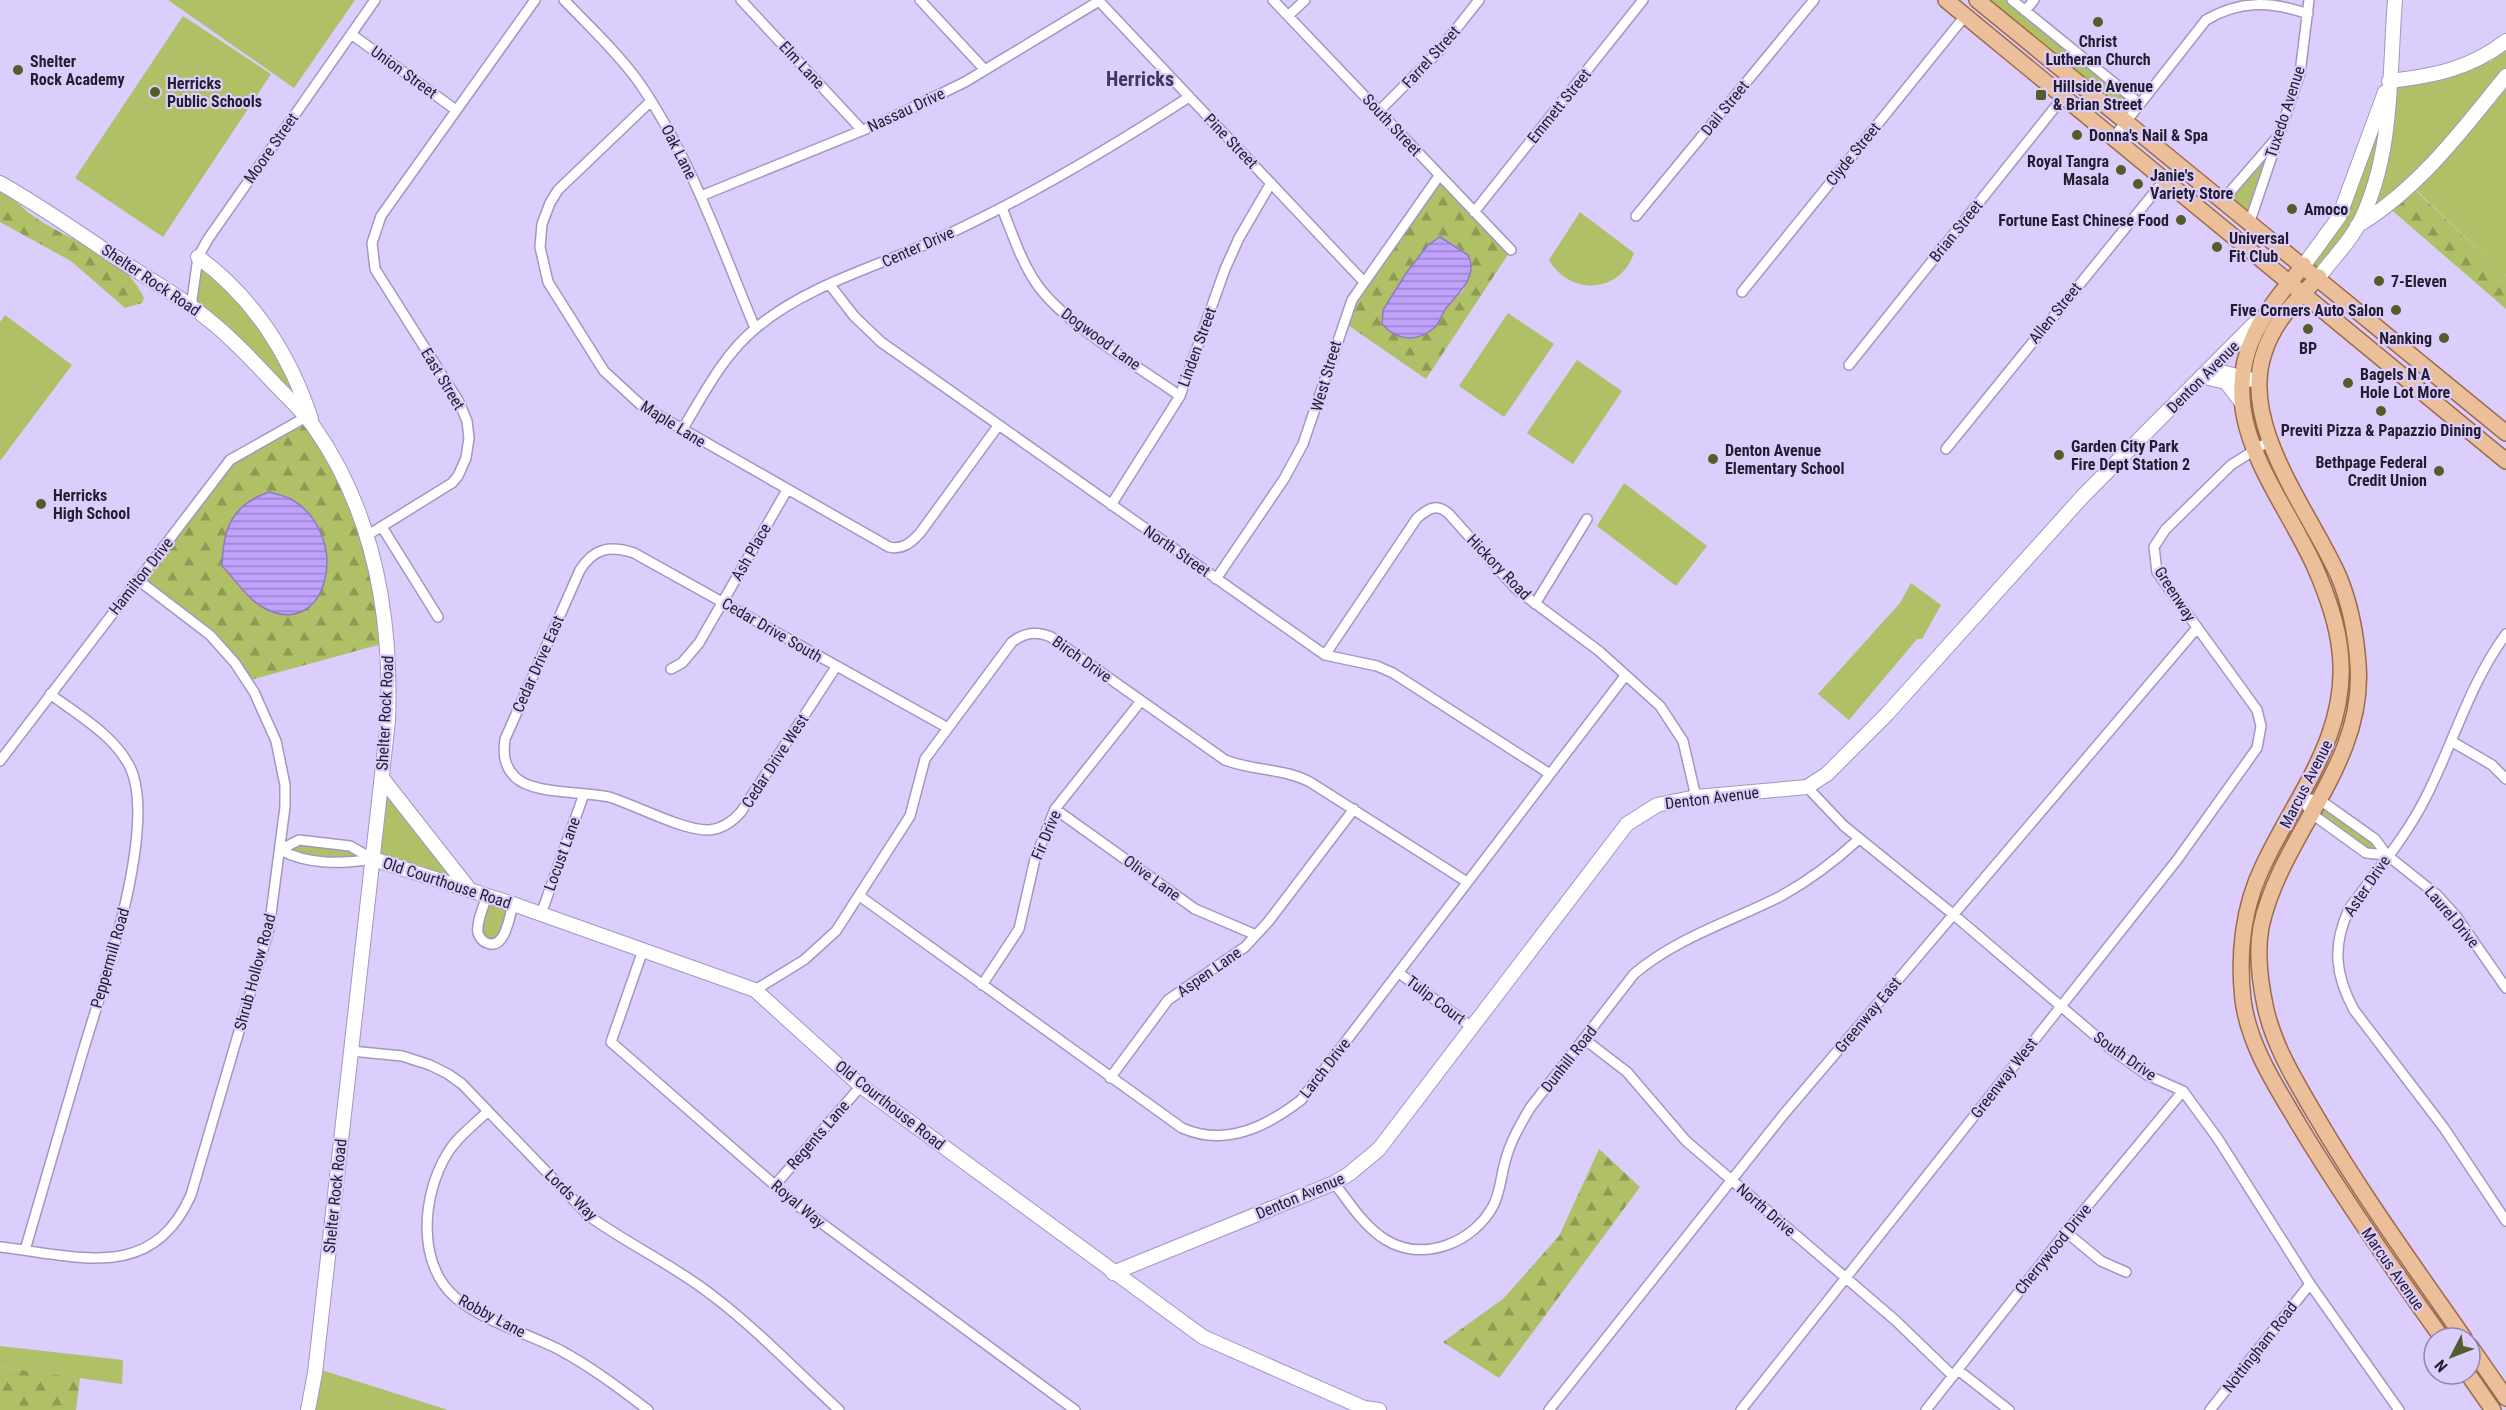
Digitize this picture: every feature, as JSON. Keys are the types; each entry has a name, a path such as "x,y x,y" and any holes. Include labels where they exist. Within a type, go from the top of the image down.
{"main road":[{"path":"1946,0 2166,178 2506,461"},
{"path":"1977,0 2319,277 2506,433"},
{"name":"Marcus Avenue","path":"2304,265 2268,310 2254,336 2243,377 2242,403 2254,451 2314,564 2331,608 2340,651 2342,693 2331,737 2301,798 2263,866 2249,903 2244,926 2243,1001 2253,1038 2270,1077 2343,1198 2434,1326"},
{"name":"Marcus Avenue","path":"2319,277 2284,312 2264,353 2259,382 2269,441 2340,579 2356,642 2358,669 2353,720 2340,762 2278,875 2261,929 2259,958 2267,1013 2289,1071 2349,1174 2456,1326"},
{"path":"2482,1363 2506,1398"},
{"path":"2476,1386 2492,1409"}],"street":[{"name":"Moore Street","path":"191,306 198,256 208,239 375,0"},
{"path":"456,110 535,0"},
{"name":"Oak Lane","path":"564,0 616,56 651,101 681,152 755,328"},
{"name":"Elm Lane","path":"741,0 862,130"},
{"path":"921,0 985,70"},
{"name":"South Street","path":"1273,0 1511,250"},
{"path":"1288,16 1305,0"},
{"name":"Farrel Street","path":"1380,110 1431,59 1479,0"},
{"name":"Emmett Street","path":"1474,212 1643,0"},
{"name":"Dail Street","path":"1636,216 1814,0"},
{"path":"2012,0 2140,104"},
{"path":"2025,10 2034,0"},
{"name":"Tuxedo Avenue","path":"2250,221 2300,73 2309,0"},
{"name":"Marcus Avenue","path":"2319,277 2358,226 2377,175 2388,130 2388,81 2395,0"},
{"name":"Nassau Drive","path":"701,196 862,130 985,70 1099,1"},
{"name":"Pine Street","path":"1099,1 1364,282"},
{"path":"2114,137 2206,20 2232,6 2258,2 2279,5 2308,14"},
{"name":"Clyde Street","path":"1742,292 1965,16"},
{"name":"Union Street","path":"351,34 456,110"},
{"path":"2388,81 2456,70 2487,56 2506,41"},
{"path":"2358,226 2387,206 2417,179 2450,145 2506,76"},
{"name":"Marcus Avenue","path":"2304,265 2339,217 2388,81"},
{"name":"Brian Street","path":"1849,365 2064,96"},
{"name":"Center Drive","path":"682,430 724,361 755,328 784,308 1002,208 1106,151 1189,97"},
{"name":"Maple Lane","path":"651,101 558,190 542,224 540,257 548,282 604,371 642,406 889,547 903,547 920,533 998,426"},
{"name":"East Street","path":"368,535 452,483 466,458 469,438 467,421 459,402 375,269 373,257 374,231 381,216 456,110"},
{"path":"2223,200 2278,136"},
{"name":"West Street","path":"1216,579 1284,479 1303,444 1316,411 1342,321 1352,300 1439,176"},
{"name":"Allen Street","path":"1946,449 2166,178"},
{"name":"Shelter Rock Road","path":"0,183 50,212 191,306 240,346 310,422 354,500 368,535 378,574 389,642 388,721 315,1373 308,1410"},
{"name":"Linden Street","path":"1111,505 1180,396 1225,269 1239,238 1271,183"},
{"name":"Dogwood Lane","path":"1002,208 1025,264 1050,301 1080,326 1180,396"},
{"path":"198,256 234,286 250,304 282,352 304,397 310,422"},
{"name":"North Street","path":"830,285 854,316 881,342 1326,655 1377,666 1393,673 1551,774"},
{"name":"Denton Avenue","path":"1113,1274 1334,1183 1349,1174 1378,1149 1473,1028 1627,824 1657,805 1696,797 1807,787 1842,762 2083,496 2204,378 2268,310"},
{"path":"2204,378 2217,372 2259,382"},
{"path":"2204,378 2226,382 2242,403"},
{"name":"Hamilton Drive","path":"0,761 233,457 310,422"},
{"name":"Greenway","path":"2259,741 2261,726 2256,710 2157,572 2154,547 2165,530 2213,482 2269,441"},
{"name":"Ash Place","path":"671,669 682,663 699,643 787,490"},
{"name":"Hickory Road","path":"1326,655 1417,518 1432,507 1443,509 1516,588 1575,632 1659,706 1676,728 1688,753 1696,797"},
{"path":"1535,604 1587,519"},
{"path":"382,527 438,617"},
{"name":"Cedar Drive South","path":"593,554 616,547 634,553 948,728"},
{"name":"Cedar Drive East","path":"584,794 531,785 515,777 506,764 505,739 580,570 593,554"},
{"name":"Shrub Hollow Road","path":"0,1247 106,1258 129,1256 155,1244 168,1234 182,1216 191,1195 269,929 285,807 283,768 276,741 254,692 235,663 210,635 138,580"},
{"name":"Greenway East","path":"1549,1410 1784,1114 2197,628"},
{"name":"Birch Drive","path":"755,990 819,949 836,931 861,897 910,816 925,759 1012,642 1020,635 1031,632 1051,637 1225,760 1242,767 1294,774 1354,809 1467,882"},
{"name":"Aster Drive","path":"2506,634 2490,656 2468,697 2426,797 2349,909 2341,927 2336,959 2343,991 2355,1010 2444,1128 2506,1221"},
{"name":"Cedar Drive West","path":"584,794 607,796 696,828 715,829 728,824 741,812 836,667"},
{"name":"Larch Drive","path":"861,897 1182,1128 1209,1137 1233,1135 1283,1114 1301,1100 1626,676"},
{"name":"Peppermill Road","path":"25,1250 125,907 138,810 135,782 120,751 104,735 50,694"},
{"name":"Fir Drive","path":"982,985 1019,930 1035,859 1055,808 1141,701"},
{"name":"Greenway West","path":"1741,1410 2177,860 2259,741"},
{"path":"2451,741 2492,765 2506,779"},
{"path":"382,778 470,890"},
{"name":"South Drive","path":"1807,787 1859,839 1954,915 2128,1063 2183,1091 2218,1139 2310,1284 2399,1410"},
{"name":"Locust Lane","path":"541,914 584,794"},
{"name":"Laurel Drive","path":"2301,798 2320,800 2375,839 2387,855 2437,895 2456,916 2506,988"},
{"name":"Laurel Drive","path":"2301,798 2312,814 2366,853 2387,855"},
{"name":"Olive Lane","path":"1055,808 1195,909 1256,935"},
{"name":"Aspen Lane","path":"1110,1078 1168,1000 1245,946 1256,935 1354,809"},
{"name":"Dunhill Road","path":"1334,1183 1368,1226 1388,1241 1411,1248 1428,1249 1452,1244 1470,1235 1483,1222 1494,1204 1505,1161 1516,1132 1530,1108 1634,974 1649,961 1802,884 1834,863 1859,839"},
{"path":"280,850 299,840 350,846 373,859"},
{"path":"280,850 295,858 343,864 373,859"},
{"name":"Old Courthouse Road","path":"373,859 513,904 755,990 861,1086 1113,1274 1203,1337 1364,1409 1379,1410"},
{"path":"487,896 478,932 481,939 488,944 502,939 513,904"},
{"name":"Royal Way","path":"643,950 611,1042 775,1185 862,1255 1063,1407 1075,1410"},
{"name":"Tulip Court","path":"1399,972 1473,1028"},
{"name":"North Drive","path":"1584,1039 1627,1072 1676,1132 1955,1373 2009,1410"},
{"name":"Lords Way","path":"351,1051 402,1056 430,1065 462,1084 590,1216 610,1231 662,1260 712,1295 751,1327 839,1410"},
{"name":"Regents Lane","path":"775,1185 861,1086"},
{"name":"Cherrywood Drive","path":"1926,1410 2066,1232 2183,1091"},
{"name":"Robby Lane","path":"488,1111 448,1151 436,1172 427,1230 429,1251 435,1269 454,1297 470,1308 558,1349 603,1375 648,1410"},
{"path":"2066,1232 2101,1262 2126,1272"},
{"name":"Nottingham Road","path":"2210,1410 2310,1284"},
{"path":"2492,1409 2506,1398"}],"green space":[{"path":"168,0 355,0 294,88"},
{"path":"1977,0 2012,0 2140,104 2127,121"},
{"path":"183,16 271,74 163,237 75,178"},
{"path":"2506,51 2506,276 2411,185 2311,271 2339,217 2389,81 2487,56 2490,62"},
{"path":"2278,136 2250,221 2223,200"},
{"path":"1439,176 1511,250 1426,379 1342,321","holes":["1440,237 1459,248 1472,268 1463,291 1445,309 1436,327 1383,310 1428,245"]},
{"path":"2410,185 2506,276 2506,309 2387,206"},
{"path":"0,189 43,223 92,249 123,270 135,283 144,298 142,303 125,308 71,261 0,222"},
{"path":"1580,212 1634,253 1627,267 1606,283 1581,284 1569,280 1558,272 1549,260"},
{"path":"198,257 250,304 313,427 191,307"},
{"path":"1508,313 1554,344 1504,417 1459,386"},
{"path":"5,315 72,365 0,461 0,322"},
{"path":"1577,360 1622,391 1573,464 1527,433"},
{"path":"306,417 354,500 389,642 247,681 210,635 138,580 233,456"},
{"path":"1624,483 1707,546 1676,586 1597,526"},
{"path":"1911,583 1941,605 1922,639 1917,639 1849,720 1818,694 1900,603"},
{"path":"382,778 470,890 373,859 343,863 280,850 299,840 350,846 373,858"},
{"path":"2320,800 2375,839 2387,855 2366,853 2312,814"},
{"path":"487,895 513,904 496,943 479,935"},
{"path":"1599,1149 1640,1187 1499,1378 1443,1342 1503,1299 1559,1236"},
{"path":"0,1346 123,1360 122,1384 0,1367"},
{"path":"0,1367 80,1378 76,1410 0,1410"},
{"path":"315,1368 448,1410 308,1410"}],"shaded area":[{"path":"1440,237 1468,255 1471,262 1469,277 1462,290 1445,309 1435,327 1414,338 1394,334 1382,324 1383,310 1407,272 1428,245"},
{"path":"269,492 291,499 311,516 322,536 327,559 325,580 317,598 304,611 286,615 258,604 246,594 222,566 225,540 232,520 246,504"}],"place":[{"name":"Christ Lutheran Church","path":"2098,22"},
{"name":"Shelter Rock Academy","path":"18,70"},
{"name":"Herricks Public Schools","path":"155,92"},
{"name":"Hillside Avenue & Brian Street","path":"2041,95"},
{"name":"Donna's Nail & Spa","path":"2077,135"},
{"name":"Royal Tangra Masala","path":"2121,170"},
{"name":"Janie's Variety Store","path":"2138,184"},
{"name":"Amoco","path":"2292,209"},
{"name":"Fortune East Chinese Food","path":"2181,220"},
{"name":"Universal Fit Club","path":"2217,247"},
{"name":"7-Eleven","path":"2379,281"},
{"name":"Five Corners Auto Salon","path":"2396,310"},
{"name":"BP","path":"2308,329"},
{"name":"Nanking","path":"2444,338"},
{"name":"Bagels N A Hole Lot More","path":"2348,383"},
{"name":"Previti Pizza & Papazzio Dining","path":"2381,411"},
{"name":"Garden City Park Fire Dept Station 2","path":"2059,455"},
{"name":"Denton Avenue Elementary School","path":"1713,459"},
{"name":"Bethpage Federal Credit Union","path":"2439,471"},
{"name":"Herricks High School","path":"41,504"}],"district":[{"name":"Herricks","path":"1140,79"}]}
